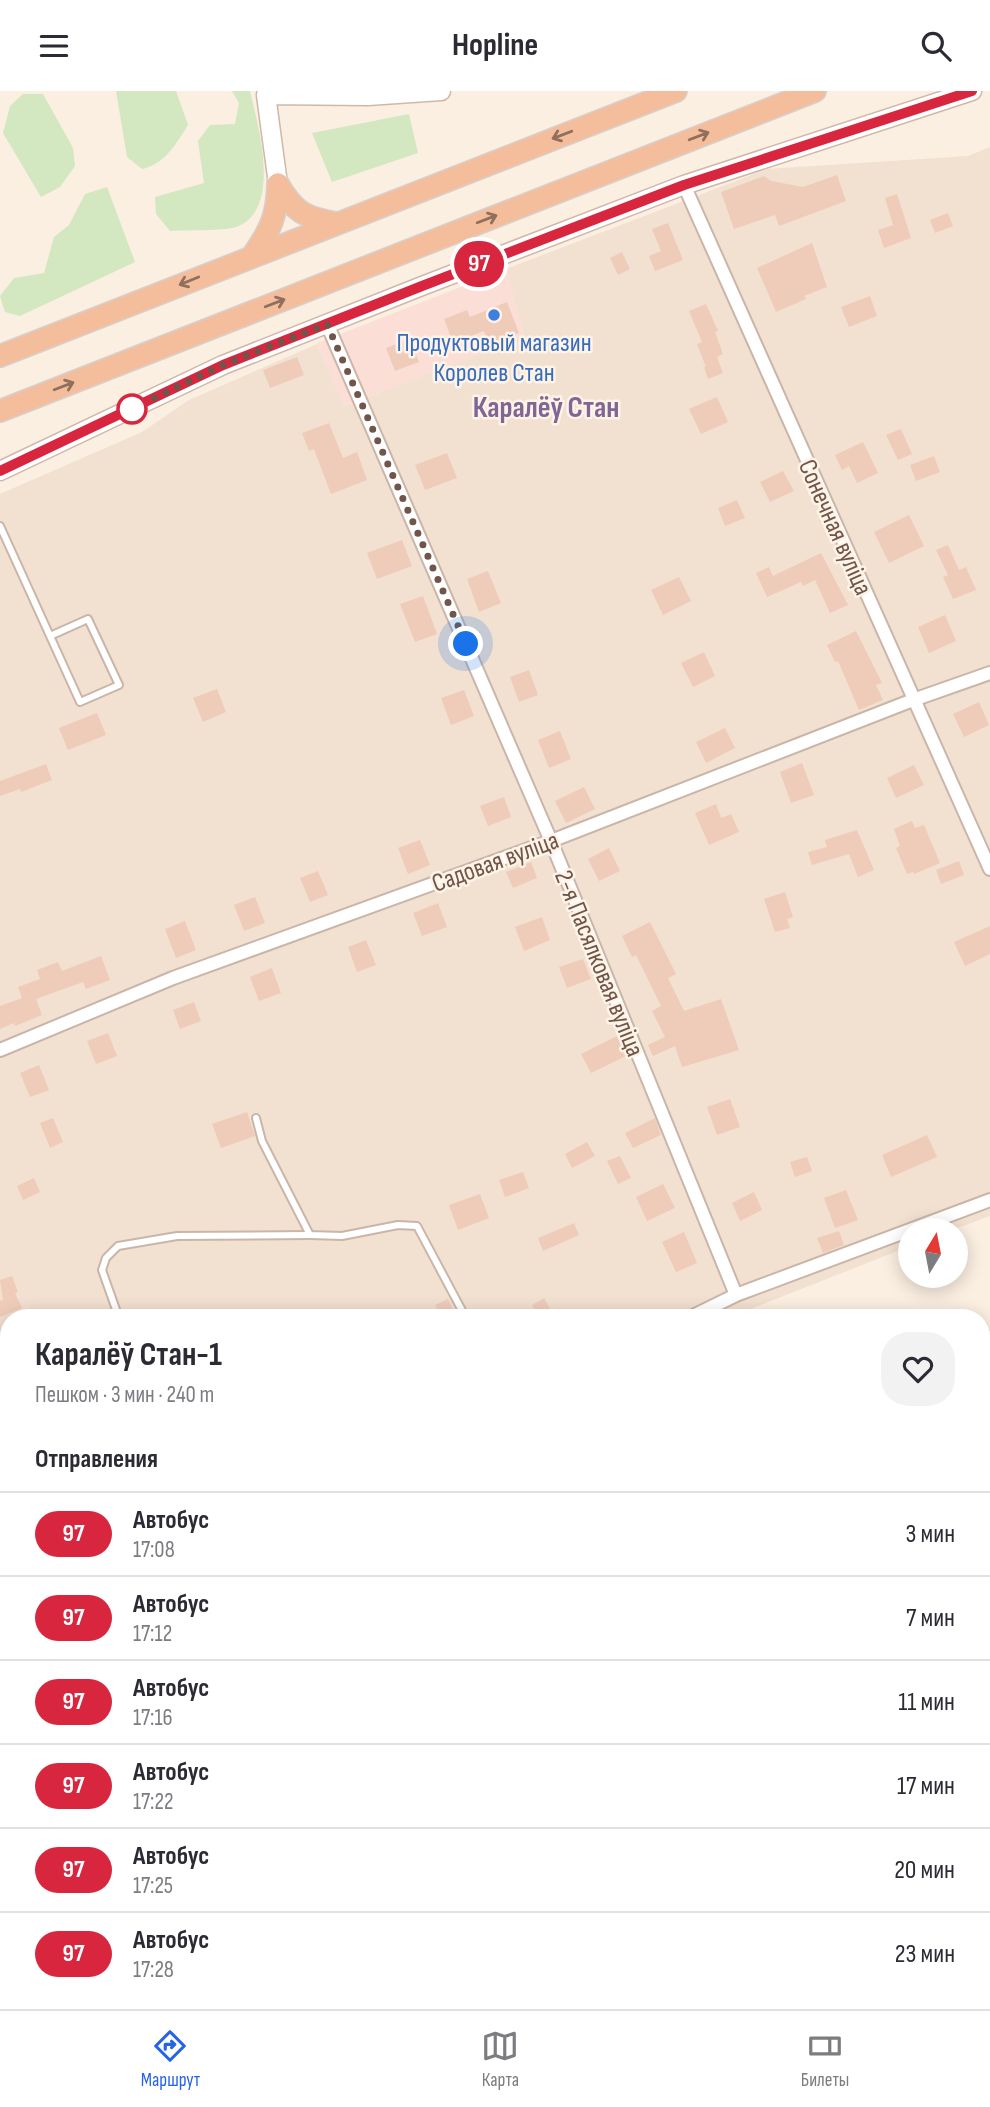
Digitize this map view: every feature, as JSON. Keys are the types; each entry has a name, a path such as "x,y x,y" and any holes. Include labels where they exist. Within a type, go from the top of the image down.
{"highway":[{"path":"0,356 676,91"},
{"path":"0,411 815,91"},
{"path":"278,184 289,203 301,213 315,220 336,223"},
{"path":"253,255 278,208 278,184"}],"main road":[{"path":"278,184 266,95 368,96 441,91"},
{"path":"0,471 223,365 327,324 684,185 972,91"}],"street":[{"name":"Сонечная вуліца","path":"684,185 990,869"},
{"name":"2-я Пасялковая вуліца","path":"327,324 551,841 736,1295"},
{"name":"Садовая вуліца","path":"0,1050 173,978 551,841 913,700 990,673"},
{"path":"707,1309 736,1295 990,1200"}],"lane":[{"path":"0,526 50,636 80,702 119,685 88,619 50,636"},
{"path":"256,1118 262,1141 310,1235"},
{"path":"116,1309 102,1270 106,1258 118,1246 177,1236 342,1236 398,1225 417,1227 461,1309"}],"shaded area":[{"path":"990,147 990,1216 968,1224 968,1218 898,1218 898,1251 751,1309 0,1309 0,494 142,432 189,400 317,344 344,406 524,337 506,269 767,169 968,156"},
{"path":"507,269 524,338 343,406 317,343"}],"green space":[{"path":"116,91 176,91 188,125 169,152 157,163 142,169 127,157"},
{"path":"232,91 250,91 264,166 259,203 250,218 236,227 170,231 156,214 155,197 204,183 198,141 210,125 235,124 239,103"},
{"path":"23,94 43,94 73,148 75,166 60,187 41,197 3,133 10,106"},
{"path":"409,114 418,153 332,182 312,133"},
{"path":"107,187 135,262 20,316 5,312 0,296 14,278 44,273 54,237 69,225 85,194"}],"building":[{"path":"837,175 846,201 779,226 775,215 734,229 721,192 764,176 771,181 803,187"},
{"path":"897,194 911,238 884,248 878,230 893,225 885,198"},
{"path":"948,213 953,226 935,233 930,220"},
{"path":"668,223 683,260 655,271 649,256 661,251 652,229"},
{"path":"812,243 827,287 776,312 757,268"},
{"path":"622,252 630,269 618,275 610,258"},
{"path":"870,296 877,316 849,327 841,307"},
{"path":"507,302 519,333 489,345 484,331 453,343 444,319 467,310 470,317"},
{"path":"706,304 718,331 715,332 723,354 717,357 723,373 708,379 697,344 702,342 689,311"},
{"path":"410,339 419,362 395,371 386,348"},
{"path":"297,357 304,375 270,388 263,370"},
{"path":"717,397 728,422 701,434 689,409"},
{"path":"329,423 343,458 357,452 367,480 331,494 314,449 309,451 302,433"},
{"path":"901,429 912,454 898,460 886,435"},
{"path":"863,442 878,473 857,483 849,466 842,470 835,455"},
{"path":"447,453 457,478 425,490 415,465"},
{"path":"934,456 940,472 916,481 910,465"},
{"path":"783,471 794,491 770,502 760,482"},
{"path":"737,500 745,518 725,526 718,508"},
{"path":"909,515 924,546 889,563 874,532"},
{"path":"402,540 412,566 377,579 367,553"},
{"path":"948,545 959,570 966,567 976,590 953,599 943,577 948,575 936,550"},
{"path":"821,553 848,605 830,613 815,580 803,586 801,582 767,597 756,573 769,567 773,576"},
{"path":"488,571 501,603 479,612 467,579"},
{"path":"679,577 691,601 663,615 651,590"},
{"path":"423,596 437,634 415,642 400,604"},
{"path":"945,615 956,641 929,653 918,627"},
{"path":"856,631 882,683 876,685 883,700 859,710 838,661 835,662 827,645"},
{"path":"704,652 715,676 693,687 681,663"},
{"path":"529,670 538,695 519,702 510,677"},
{"path":"217,689 226,712 203,722 193,698"},
{"path":"464,690 474,716 451,725 441,698"},
{"path":"979,702 989,725 964,737 953,714"},
{"path":"97,713 106,735 68,750 59,728"},
{"path":"725,728 735,748 706,763 696,742"},
{"path":"560,731 571,759 549,768 538,740"},
{"path":"802,763 814,795 791,803 780,772"},
{"path":"46,764 52,780 21,792 20,789 0,796 0,781"},
{"path":"914,765 924,785 896,798 887,778"},
{"path":"584,787 595,809 566,823 555,801"},
{"path":"504,797 511,817 488,826 480,806"},
{"path":"716,804 721,818 731,814 739,832 709,845 695,813"},
{"path":"912,821 915,828 924,825 940,863 914,874 907,874 896,848 900,846 894,829"},
{"path":"857,830 874,870 858,877 849,854 812,865 808,852 827,847 825,840"},
{"path":"420,840 430,865 408,874 398,848"},
{"path":"609,848 620,871 599,881 588,859"},
{"path":"959,861 964,875 941,884 936,870"},
{"path":"531,862 537,878 513,888 506,872"},
{"path":"318,871 328,895 310,902 300,878"},
{"path":"785,892 793,917 787,919 790,928 775,932 764,899"},
{"path":"255,897 265,923 244,931 234,905"},
{"path":"438,903 447,927 422,936 413,913"},
{"path":"542,917 550,940 524,951 515,927"},
{"path":"185,921 196,950 176,958 165,929"},
{"path":"650,922 676,974 668,978 684,1011 721,999 739,1050 682,1067 675,1046 653,1056 648,1045 665,1037 652,1011 661,1006 636,955 632,957 622,936"},
{"path":"990,926 990,954 965,966 954,942"},
{"path":"366,940 376,965 357,972 348,947"},
{"path":"101,956 110,980 86,989 83,982 36,999 42,1015 0,1029 0,1006 22,998 18,987 40,979 37,970 58,962 62,971"},
{"path":"583,959 591,979 567,988 559,967"},
{"path":"272,968 281,993 259,1001 250,977"},
{"path":"194,1002 201,1021 180,1029 173,1010"},
{"path":"108,1033 117,1056 96,1064 87,1041"},
{"path":"617,1036 626,1056 591,1073 581,1054"},
{"path":"39,1065 49,1090 30,1097 20,1073"},
{"path":"730,1099 740,1127 717,1135 707,1107"},
{"path":"247,1112 255,1136 221,1148 212,1124"},
{"path":"53,1118 63,1142 50,1148 40,1123"},
{"path":"655,1118 661,1135 633,1148 625,1133"},
{"path":"927,1135 937,1157 891,1177 882,1155"},
{"path":"587,1142 595,1156 572,1168 565,1154"},
{"path":"620,1156 631,1178 618,1184 607,1161"},
{"path":"807,1157 812,1171 795,1177 790,1162"},
{"path":"523,1172 529,1188 505,1197 499,1180"},
{"path":"34,1178 40,1192 23,1200 17,1186"},
{"path":"663,1184 675,1208 647,1221 636,1197"},
{"path":"846,1190 858,1220 835,1228 824,1198"},
{"path":"754,1192 762,1210 740,1221 732,1203"},
{"path":"480,1194 489,1218 458,1230 449,1205"},
{"path":"574,1223 579,1235 543,1251 538,1238"},
{"path":"839,1231 844,1245 823,1253 817,1238"},
{"path":"684,1232 697,1263 676,1272 662,1242"},
{"path":"12,1276 18,1292 15,1293 22,1308 0,1309 0,1301 3,1300 0,1280"},
{"path":"544,1298 550,1309 534,1309 532,1305"},
{"path":"448,1299 453,1309 437,1309 435,1305"}],"bus line":[{"name":"97","path":"0,471 223,365 422,286 684,185 972,91"}],"place":[{"name":"Продуктовый магазин Королев Стан","path":"494,315"}],"district":[{"name":"Каралёў Стан","path":"546,407"}],"route":[{"path":"132,409 223,365 327,324 466,644"}]}
